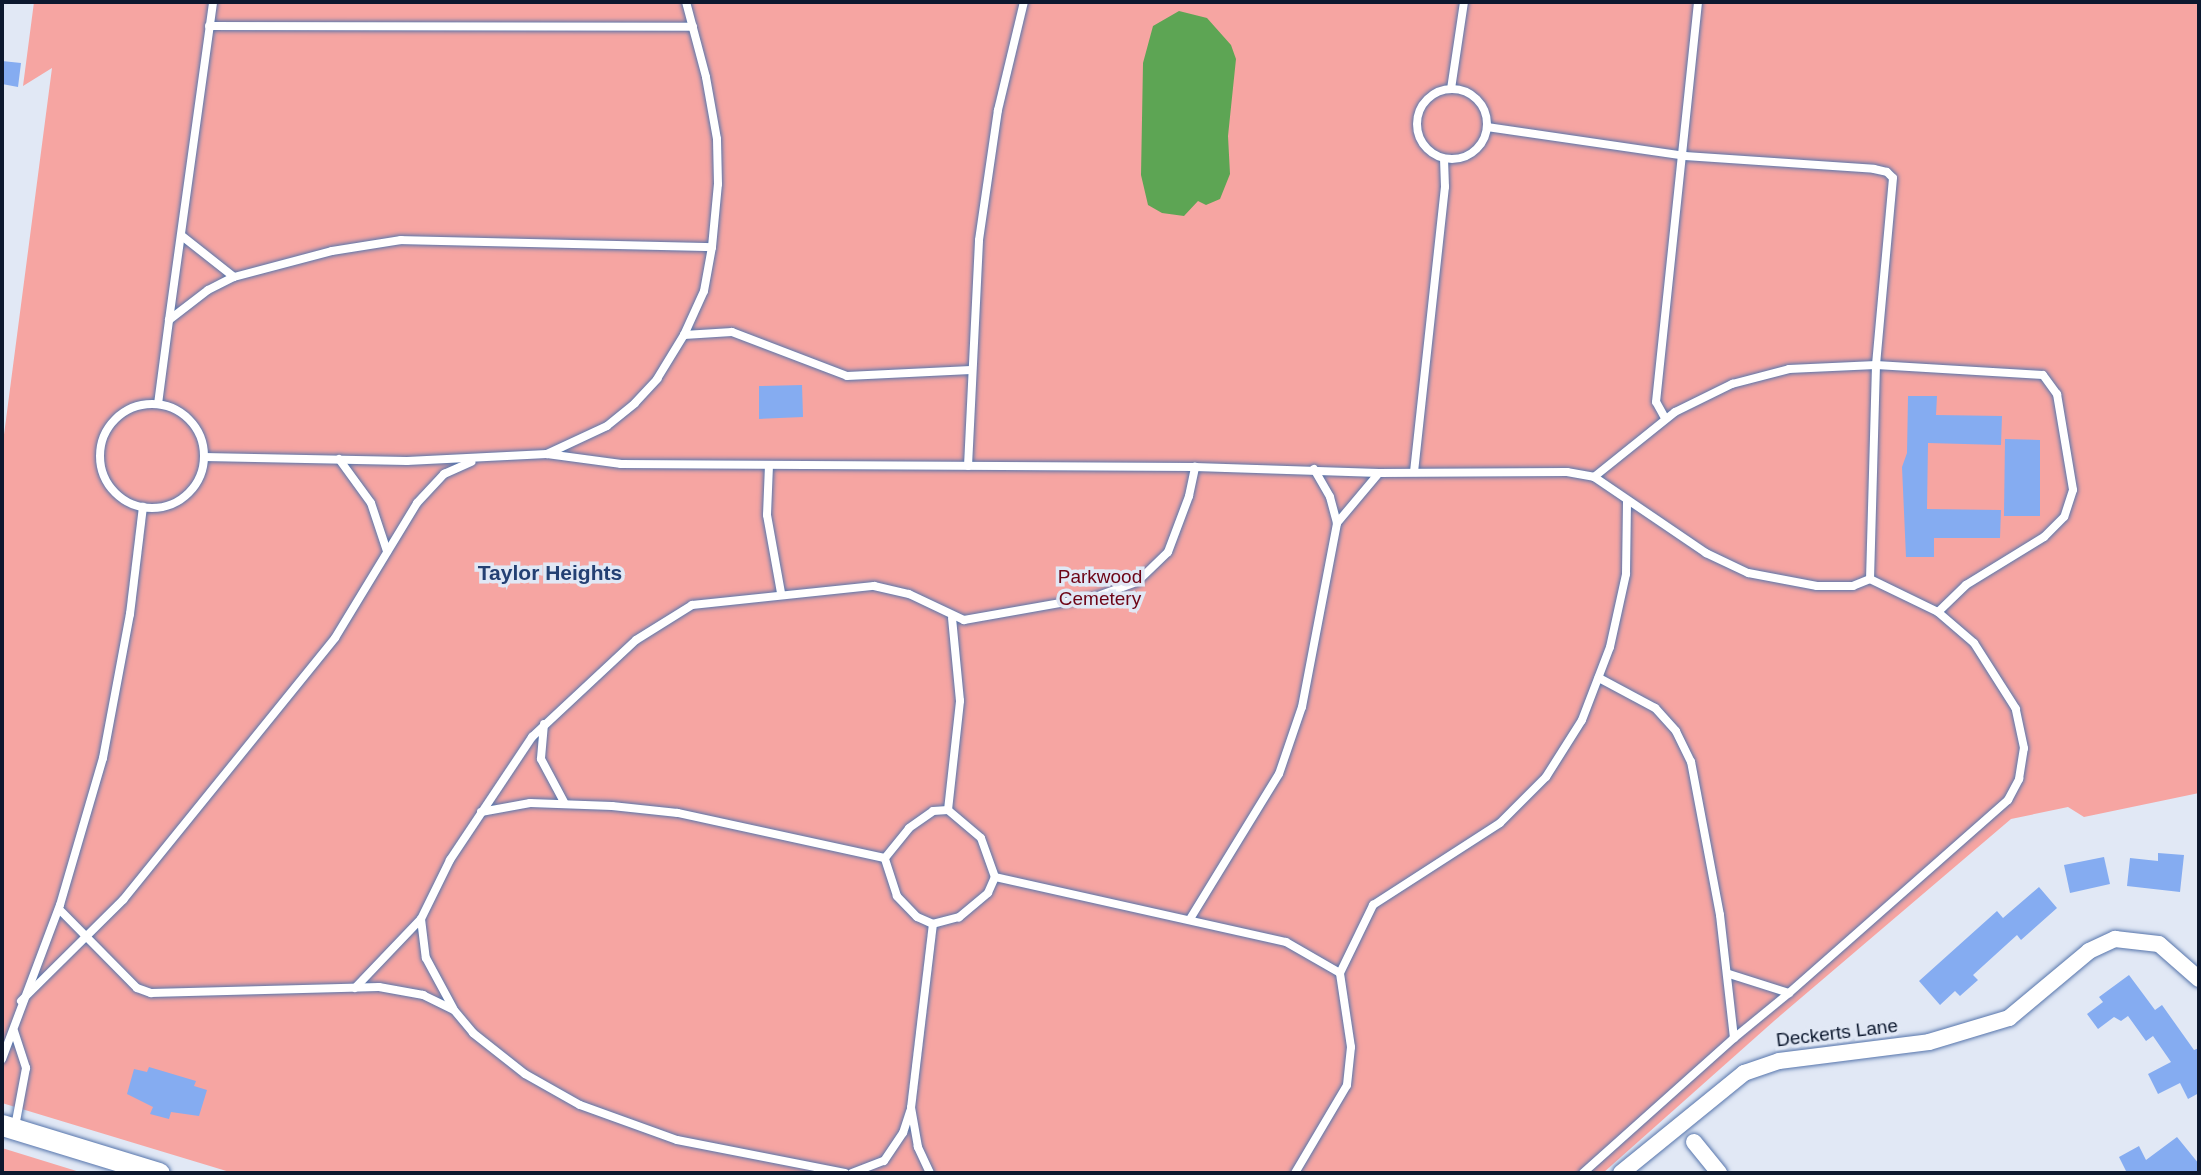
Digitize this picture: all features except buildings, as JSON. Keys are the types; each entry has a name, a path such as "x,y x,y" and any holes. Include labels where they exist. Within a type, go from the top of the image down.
{"main road":[{"path":"8,1127 159,1173"}],"street":[{"name":"Deckerts Lane","path":"1621,1173 1729,1083 1760,1066 1929,1042 2009,1018 2089,951 2115,939 2159,944 2199,979"},
{"path":"1694,1142 1719,1173"}],"lane":[{"path":"158,404 213,2"},
{"path":"547,454 607,426 635,403 657,379 684,335 704,291 712,247 718,184 717,139 686,2"},
{"path":"968,466 971,370 988,168 1024,2"},
{"path":"1451,89 1464,2"},
{"path":"1665,418 1656,402 1685,156 1698,2"},
{"path":"209,26 692,27"},
{"path":"1451,89 1470,94 1477,101 1483,108 1487,127 1473,153 1444,159 1426,149 1417,131 1419,111 1432,95 1451,89"},
{"path":"1487,127 1685,156 1887,172 1895,186 1876,365 1870,579"},
{"path":"1414,472 1445,187 1444,159"},
{"path":"182,236 234,277"},
{"path":"169,320 208,290 234,277 332,251 401,240 712,247"},
{"path":"684,335 732,332 847,376 971,370"},
{"path":"1594,477 1665,418 1754,376 1789,369 1876,365 2043,375 2057,394 2073,491 2064,517 2044,537 1966,585 1938,612"},
{"path":"142,404 158,404 191,422 204,457 198,478 185,496 165,505 143,507 115,492 100,464 100,448 114,420 142,404"},
{"path":"204,457 477,460 547,454 621,464 1195,467 1379,473 1567,472 1594,477 1706,553 1748,573 1817,586 1853,586 1870,579 1938,612 1974,643 2016,709 2024,748 2019,779 1990,820 1734,1038 1583,1173"},
{"path":"338,459 371,503 387,551"},
{"path":"21,1000 88,937 335,638 417,503 444,474 477,460"},
{"path":"769,465 767,515 781,593"},
{"path":"355,988 421,919 481,812 515,759 544,724 601,669 680,611 709,601 781,593 892,588 952,618 964,620 1095,597 1137,582 1168,552 1189,496 1195,467"},
{"path":"1190,919 1279,774 1302,707 1337,523 1330,497 1314,469"},
{"path":"1337,523 1379,473"},
{"path":"1295,1173 1337,1105 1350,1071 1340,973 1373,905 1480,838 1546,778 1582,720 1599,678 1626,574 1627,501"},
{"path":"2,1059 14,1031 21,1000 59,909 103,758 130,614 143,507"},
{"path":"948,810 960,701 952,618"},
{"path":"1599,678 1654,708 1685,748 1698,786 1729,974 1734,1038"},
{"path":"544,724 541,759 564,802"},
{"path":"481,812 564,802 678,813 885,858"},
{"path":"948,810 981,838 995,877 988,893 959,917 933,924 917,917 897,896 885,858 909,828 933,811 948,810"},
{"path":"995,877 1286,942 1340,973"},
{"path":"59,909 126,980 151,993 400,989 454,1010"},
{"path":"421,919 426,958 454,1010 473,1033 524,1074 580,1105 677,1140 845,1173"},
{"path":"852,1173 884,1161 903,1133 911,1108 933,924"},
{"path":"1729,974 1789,993"},
{"path":"8,1127 26,1068 14,1031"},
{"path":"911,1108 918,1147 930,1173"}],"green space":[{"name":"Parkwood Cemetery","path":"34,2 2199,2 2199,793 2084,817 2068,807 2011,819 1774,1021 1603,1173 233,1173 2,1103 2,450 52,68 23,86"},
{"path":"2,1148 83,1173 2,1173"}],"shaded area":[{"path":"1179,11 1207,18 1231,45 1236,59 1228,136 1230,174 1220,199 1206,205 1198,201 1184,216 1162,213 1148,205 1141,175 1143,63 1153,26"}],"district":[{"name":"Taylor Heights","path":"550,573"}]}
